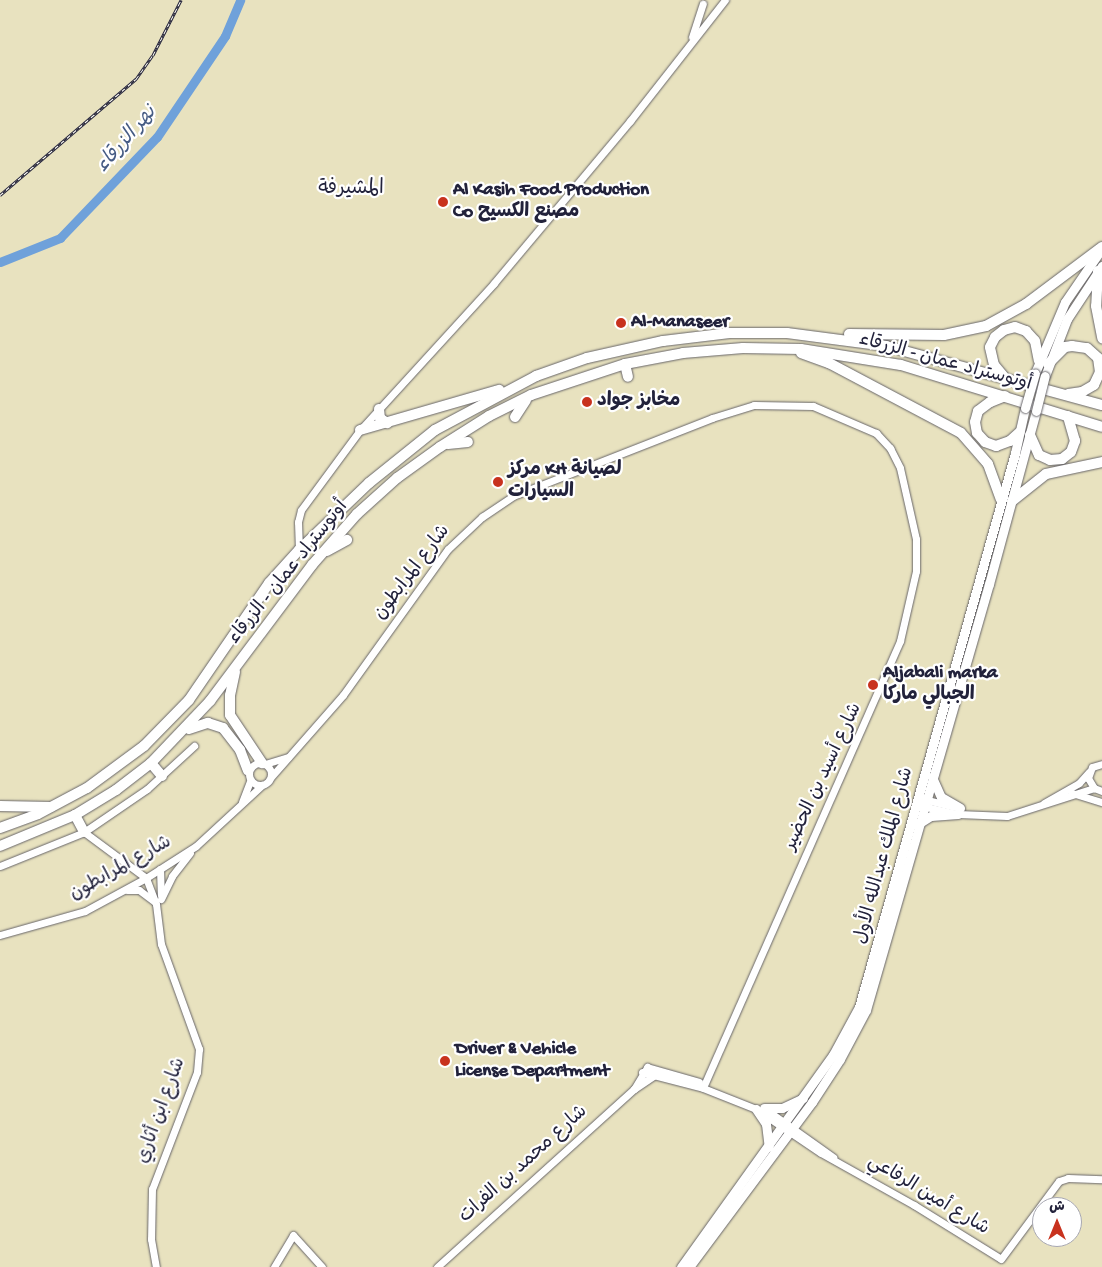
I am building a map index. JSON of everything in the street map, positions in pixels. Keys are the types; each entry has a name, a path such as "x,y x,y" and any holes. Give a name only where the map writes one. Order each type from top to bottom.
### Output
{"highway":[{"path":"823,336 944,335 986,326 1026,304 1102,248"},
{"path":"1100,268 1096,306 1102,338"},
{"path":"1006,379 991,356 992,342 1004,330 1015,327 1026,331 1035,341 1044,362 1065,347 1072,346 1087,348 1098,358 1100,372 1094,385 1082,392 1063,395"},
{"name":"أوتوستراد عمان - الزرقاء","path":"0,828 52,807 124,762 177,714 203,682 252,605 299,550 419,441 507,390 578,361 663,340 749,332 823,336 886,346 1102,405"},
{"path":"783,348 830,363 955,429 984,457 1007,500 1046,474 1102,462"},
{"name":"أوتوستراد عمان - الزرقاء","path":"0,846 75,815 116,790 151,762 184,732 322,554 377,496 440,447 489,416 531,395 625,364 710,350 783,348 872,358 1102,426"},
{"path":"625,364 628,377"},
{"path":"360,430 477,394 507,390"},
{"path":"515,417 518,406 531,395"},
{"path":"1005,396 990,402 978,411 975,422 977,433 985,442 996,446 1025,433 1039,454 1050,460 1062,459 1071,452 1075,441 1068,416"},
{"path":"379,409 380,418 387,423"},
{"path":"440,447 468,442"},
{"path":"322,554 347,540"},
{"path":"238,664 230,696 230,715 264,763"},
{"path":"184,732 203,723 223,728 240,750 249,776"},
{"path":"151,762 162,776"},
{"path":"0,806 52,807"},
{"path":"75,815 84,832"}],"main road":[{"path":"1044,362 1065,302 1102,248"},
{"path":"1044,362 1076,304 1100,268"},
{"name":"شارع الملك عبدالله الأول","path":"1025,433 1025,408 1035,373 1044,362"},
{"name":"شارع الملك عبدالله الأول","path":"689,1267 788,1127 850,1044 874,974 918,824 920,802 932,777 990,584 1007,500 1025,433 1036,411 1045,376 1044,362"},
{"name":"شارع الملك عبدالله الأول","path":"681,1267 768,1147 788,1127 805,1096 852,1024 874,974 979,581 1007,500"},
{"path":"979,581 990,584"},
{"path":"932,777 941,797 962,812"},
{"path":"918,824 931,816 962,812"},
{"path":"768,1147 766,1124 760,1108 782,1108 805,1096"}],"street":[{"path":"299,550 301,510 360,430 494,283 630,121 690,42 725,0"},
{"path":"702,2 707,9 717,10"},
{"path":"690,42 702,2"},
{"name":"شارع المرابطون","path":"0,935 85,911 146,878 196,846 271,777 343,694 448,548 500,504 532,487 746,407 796,404 833,412"},
{"name":"شارع أسيد بن الحضير","path":"704,1086 898,648 916,571 916,539 896,458 876,433 833,412"},
{"path":"299,533 315,535"},
{"path":"0,866 84,832 162,776 194,746"},
{"path":"262,785 249,776 252,765 288,757"},
{"path":"264,763 271,777"},
{"path":"1044,802 1079,783 1089,772 1102,764"},
{"path":"1089,772 1089,782 1100,790"},
{"name":"شارع المرابطون","path":"242,802 249,776"},
{"path":"920,802 962,812 1007,816 1072,793 1100,790"},
{"path":"1072,793 1102,802"},
{"path":"84,832 146,878"},
{"path":"124,890 146,893 159,902 176,870 196,846"},
{"name":"شارع ابن أثاري","path":"156,1267 151,1239 152,1189 197,1072 199,1056 196,1038 161,944 158,912 160,869"},
{"name":"شارع ابن أثاري","path":"146,878 159,902"},
{"path":"645,1070 704,1086"},
{"path":"645,1070 655,1075 704,1086"},
{"name":"شارع محمد بن الفرات","path":"634,1089 645,1070"},
{"name":"شارع محمد بن الفرات","path":"437,1267 634,1089 655,1075"},
{"name":"شارع أمين الرفاعي","path":"704,1086 760,1108 839,1162 1001,1259 1060,1180 1068,1178 1102,1179"},
{"path":"274,1267 293,1235 322,1267"}],"waterway":[{"name":"نهر الزرقاء","path":"0,262 60,238 157,137 225,36 240,0"}],"railway":[{"path":"0,195 136,79 153,55 181,0"}],"place":[{"name":"Al Kasih Food Production Co مصنع الكسيح","path":"443,202"},
{"name":"Al-Manaseer","path":"621,323"},
{"name":"مخابز جواد","path":"587,402"},
{"name":"مركز KH لصيانة السيارات","path":"498,482"},
{"name":"Aljabali marka الجبالي ماركا","path":"873,685"},
{"name":"Driver & Vehicle License Department","path":"445,1061"}],"district":[{"name":"المشيرفة","path":"351,189"}]}
